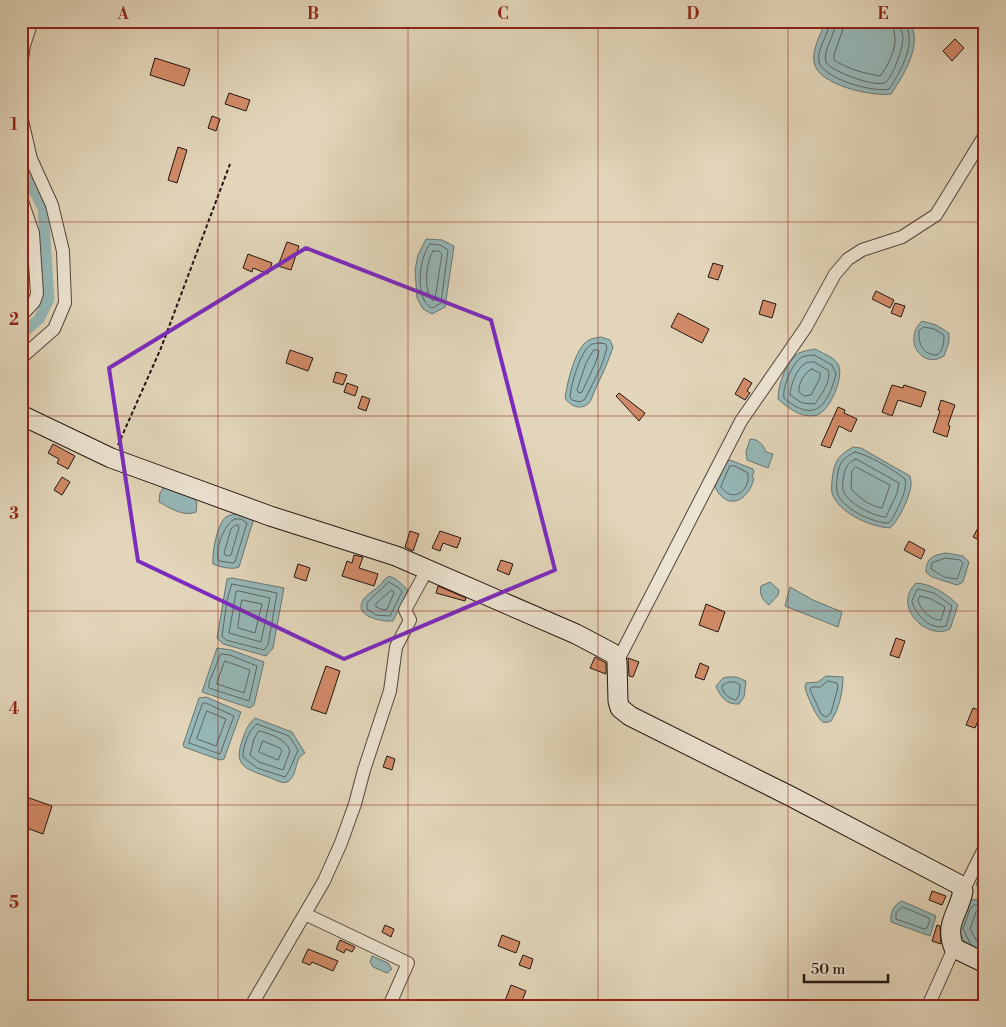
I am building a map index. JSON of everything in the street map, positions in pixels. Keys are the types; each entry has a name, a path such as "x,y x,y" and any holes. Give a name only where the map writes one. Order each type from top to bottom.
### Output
{"main road":[{"path":"21,415 111,458 270,516 363,544 428,568 612,652 617,662 618,702 620,708 630,716 958,884 963,891 950,926 954,948 985,963"}],"street":[{"path":"21,66 24,45 32,21"},
{"path":"21,116 31,159 52,205 61,242 65,304 54,329 21,358"},
{"path":"617,662 741,421 806,327 835,274 848,258 862,250 902,237 936,215 985,135"},
{"path":"21,198 33,233 37,294 34,302 21,316"},
{"path":"251,1006 324,881 338,851 355,804 390,691 396,647 410,620 405,610 428,568"},
{"path":"963,891 985,847"},
{"path":"305,914 408,963 389,1006"},
{"path":"928,1006 954,948"}],"path":[{"path":"111,458 161,348 230,164"}],"highlighted area":[{"path":"306,248 491,320 555,570 344,659 138,561 109,368"}],"water":[{"path":"826,21 909,21 914,39 911,59 891,94 872,94 847,88 825,77 817,70 814,62 814,52"},
{"path":"426,239 442,240 454,246 445,307 432,314 423,309 417,298 415,270 418,255"},
{"path":"922,321 936,325 949,333 949,342 944,356 928,359 917,351 914,344 914,336 916,329"},
{"path":"601,337 610,340 613,347 611,353 590,402 583,407 576,407 565,398 572,366 584,344 590,339"},
{"path":"815,349 831,357 838,364 840,376 835,392 827,407 817,415 811,416 796,412 786,406 778,399 778,393 781,380 794,357 799,353"},
{"path":"750,439 758,441 766,452 773,454 768,468 747,460 746,452"},
{"path":"853,447 861,448 910,476 911,483 906,501 897,520 890,528 874,525 856,518 835,500 832,493 832,478 837,460"},
{"path":"730,460 753,469 754,472 752,476 754,478 747,493 737,501 725,499 715,487 726,462"},
{"path":"165,485 193,494 197,503 196,512 181,513 159,502 160,493"},
{"path":"234,514 254,518 239,567 222,567 213,564 216,539 223,521 226,517"},
{"path":"946,553 963,556 969,562 963,582 957,585 932,577 926,572 927,563 931,558"},
{"path":"389,576 396,579 408,590 393,621 383,621 365,614 361,606 366,596"},
{"path":"232,578 284,588 273,648 266,656 223,644 217,638 227,579"},
{"path":"770,582 779,590 778,595 769,605 762,597 761,586"},
{"path":"916,583 928,585 939,590 958,605 950,629 932,630 915,620 908,602 909,592"},
{"path":"790,587 813,600 842,612 838,627 785,606"},
{"path":"217,648 231,650 264,662 254,705 250,708 202,692"},
{"path":"826,676 843,677 836,711 831,721 823,722 815,711 805,687 806,683 818,682"},
{"path":"736,677 746,681 744,697 739,704 724,700 716,686 723,678"},
{"path":"206,697 241,712 224,759 220,760 183,745 199,698"},
{"path":"255,718 292,732 305,753 299,758 292,778 287,782 280,782 254,772 241,762 239,756 242,741"},
{"path":"985,865 985,894 981,892 976,884"},
{"path":"980,899 985,901 985,957 968,949 958,929 966,906 971,900"},
{"path":"902,901 936,916 930,936 891,922 893,910"},
{"path":"372,956 388,963 392,969 387,973 373,967 370,962"}],"building":[{"path":"955,39 964,48 952,61 943,51"},
{"path":"155,58 190,69 184,86 150,75"},
{"path":"229,93 250,100 246,111 225,104"},
{"path":"212,116 220,119 216,131 208,128"},
{"path":"178,147 187,150 177,183 168,180"},
{"path":"21,241 26,243 27,262 23,273 21,273"},
{"path":"287,242 299,246 291,270 278,266"},
{"path":"248,254 272,263 268,274 253,268 252,272 243,268"},
{"path":"713,263 723,266 718,280 708,277"},
{"path":"876,291 894,300 890,308 872,299"},
{"path":"763,300 776,304 772,318 759,314"},
{"path":"895,303 905,306 901,317 891,313"},
{"path":"678,313 709,329 702,343 671,327"},
{"path":"290,350 313,358 308,371 286,363"},
{"path":"336,372 347,375 343,385 333,382"},
{"path":"744,378 752,383 747,391 750,393 745,400 735,394"},
{"path":"347,383 358,387 355,396 344,392"},
{"path":"892,385 903,388 904,385 926,392 921,407 898,400 892,416 882,412"},
{"path":"619,393 645,413 639,421 616,396"},
{"path":"362,396 370,399 366,411 358,408"},
{"path":"941,400 955,405 948,425 950,426 947,437 933,432 940,411 938,410"},
{"path":"838,407 845,410 844,413 857,419 851,432 839,426 830,448 821,445"},
{"path":"53,444 75,456 68,469 57,463 59,459 48,453"},
{"path":"62,477 70,482 62,495 54,490"},
{"path":"978,528 985,531 985,543 973,537"},
{"path":"410,531 419,534 413,551 405,547"},
{"path":"440,531 461,538 457,548 443,543 440,551 432,548"},
{"path":"909,541 925,550 921,559 904,550"},
{"path":"354,555 363,557 359,568 378,574 374,586 342,576 347,561 352,563"},
{"path":"501,560 513,564 509,575 497,570"},
{"path":"298,564 310,568 306,581 294,577"},
{"path":"438,586 466,598 465,601 436,593"},
{"path":"706,604 725,612 718,632 699,625"},
{"path":"896,638 905,641 899,658 890,655"},
{"path":"595,657 606,663 606,674 590,668"},
{"path":"628,658 639,662 633,677 629,676"},
{"path":"700,663 709,667 704,680 695,677"},
{"path":"326,666 340,671 326,714 311,709"},
{"path":"973,708 982,711 975,728 966,725"},
{"path":"387,756 395,759 392,770 383,767"},
{"path":"21,795 52,806 43,834 21,826"},
{"path":"932,891 946,896 942,905 929,900"},
{"path":"385,925 394,929 391,937 382,932"},
{"path":"937,925 940,926 941,944 932,941"},
{"path":"502,935 520,942 516,953 498,946"},
{"path":"340,940 355,947 352,952 346,949 344,953 336,949"},
{"path":"308,949 338,961 333,971 312,962 310,965 302,962"},
{"path":"523,955 533,959 530,969 519,965"},
{"path":"511,985 526,991 522,1001 519,1000 517,1006 503,1006"}],"waterway":[{"path":"21,166 43,208 49,299 39,319 21,335"}]}
